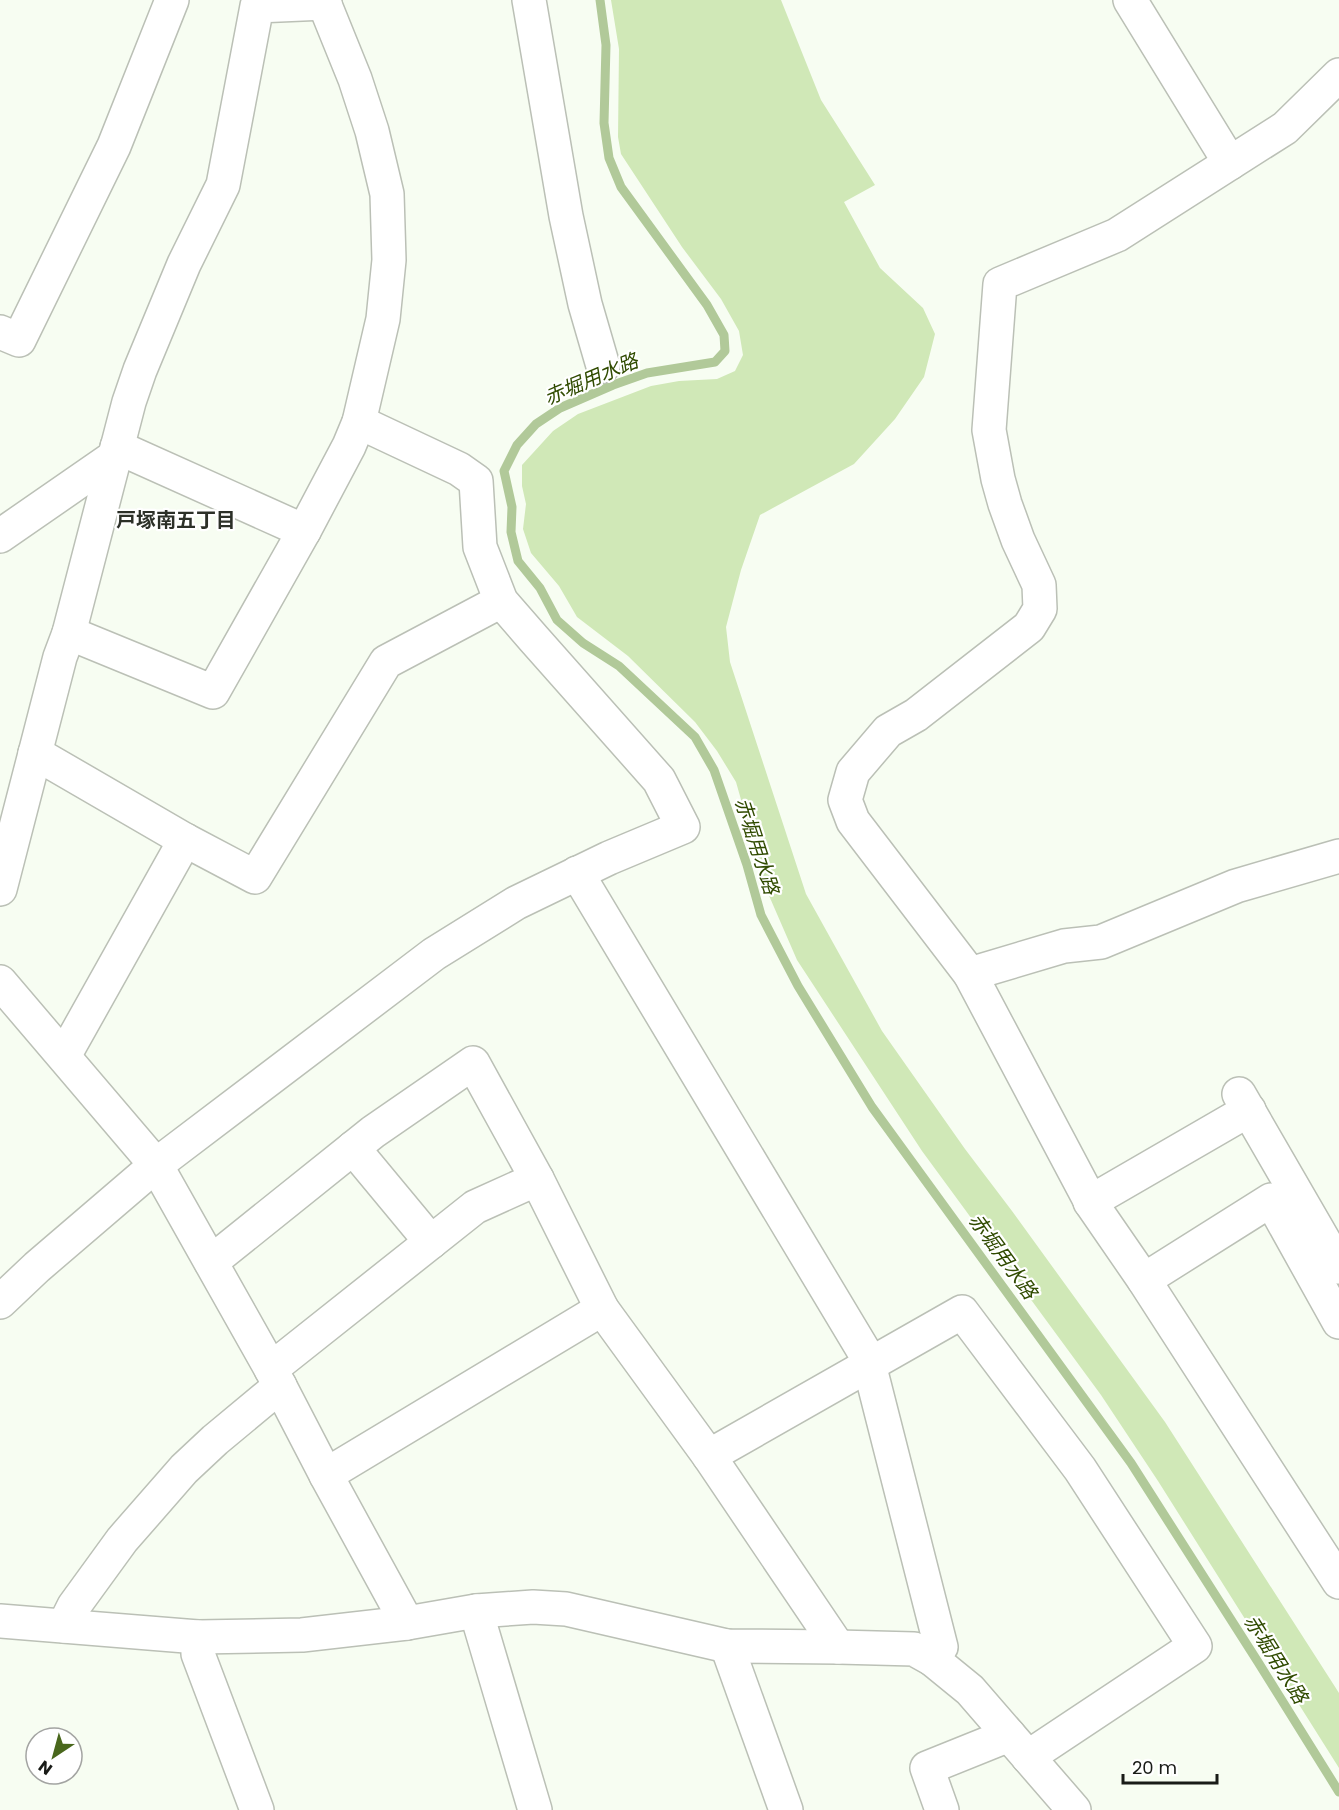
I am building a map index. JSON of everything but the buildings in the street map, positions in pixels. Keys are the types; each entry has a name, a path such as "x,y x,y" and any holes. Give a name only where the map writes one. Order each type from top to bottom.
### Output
{"street":[{"path":"0,332 19,340 114,146 172,0"},
{"path":"529,0 566,216 585,304 603,366"},
{"path":"1130,0 1230,163"},
{"path":"0,889 129,402 184,264 223,185 257,6 324,2 355,79 372,131 387,194 389,260 383,319 359,422 349,446 304,531 213,692 69,633"},
{"path":"1335,90 1285,128 1117,235 1000,284 989,430 1005,504 1018,540 1039,585 1040,609 1029,627 1013,640 916,715 888,731 853,772 845,800 853,821 970,974 1090,1202 1144,1280 1339,1582"},
{"path":"0,1302 37,1267 156,1165 434,954 516,903 609,858 683,827 659,780 501,601 480,547 476,481 459,469 359,422"},
{"path":"116,452 304,531"},
{"path":"0,536 116,452"},
{"path":"35,753 185,840 255,877 386,662 501,601"},
{"path":"64,1056 185,840"},
{"path":"970,974 1064,946 1101,942 1236,886 1339,856"},
{"path":"578,873 870,1363 941,1647 933,1659"},
{"path":"1,987 64,1056 156,1165 275,1378 407,1623"},
{"path":"211,1262 373,1132 473,1063 537,1179 602,1309 709,1456 838,1647"},
{"path":"1090,1202 1244,1102 1339,1267"},
{"path":"353,1148 431,1242"},
{"path":"64,1626 74,1606 122,1540 184,1469 275,1378 431,1242 475,1207 537,1179"},
{"path":"1144,1280 1271,1200 1339,1322"},
{"path":"326,1475 602,1309"},
{"path":"709,1456 962,1312 1080,1469 1195,1646 1019,1746 927,1768 942,1810"},
{"path":"0,1621 198,1637 302,1635 407,1623 476,1611 533,1607 566,1609 727,1646 914,1649 933,1659 970,1690 1074,1810"},
{"path":"476,1611 535,1810"},
{"path":"198,1637 198,1654 257,1810"},
{"path":"727,1646 786,1810"}],"green space":[{"path":"611,0 781,0 821,100 875,185 844,202 880,268 923,308 935,334 924,377 895,419 854,464 760,515 741,570 726,627 730,662 806,894 882,1031 965,1149 1165,1422 1339,1693 1339,1768 1101,1395 922,1151 797,960 767,891 736,782 717,751 695,722 628,656 577,617 559,586 531,553 523,529 526,504 522,486 522,465 553,431 578,414 651,386 679,381 717,379 735,371 743,355 739,331 721,299 682,247 621,154 618,137 619,49"}],"waterway":[{"name":"赤堀用水路","path":"600,0 606,45 604,123 609,158 621,187 707,305 724,335 725,351 715,362 647,373 613,385 560,408 536,424 517,445 504,471 512,507 511,532 518,561 540,588 557,620 583,643 619,666 695,737 714,770 747,865 761,915 798,986 872,1107 1131,1463 1339,1792"}],"district":[{"name":"戸塚南五丁目","path":"176,520"}]}
